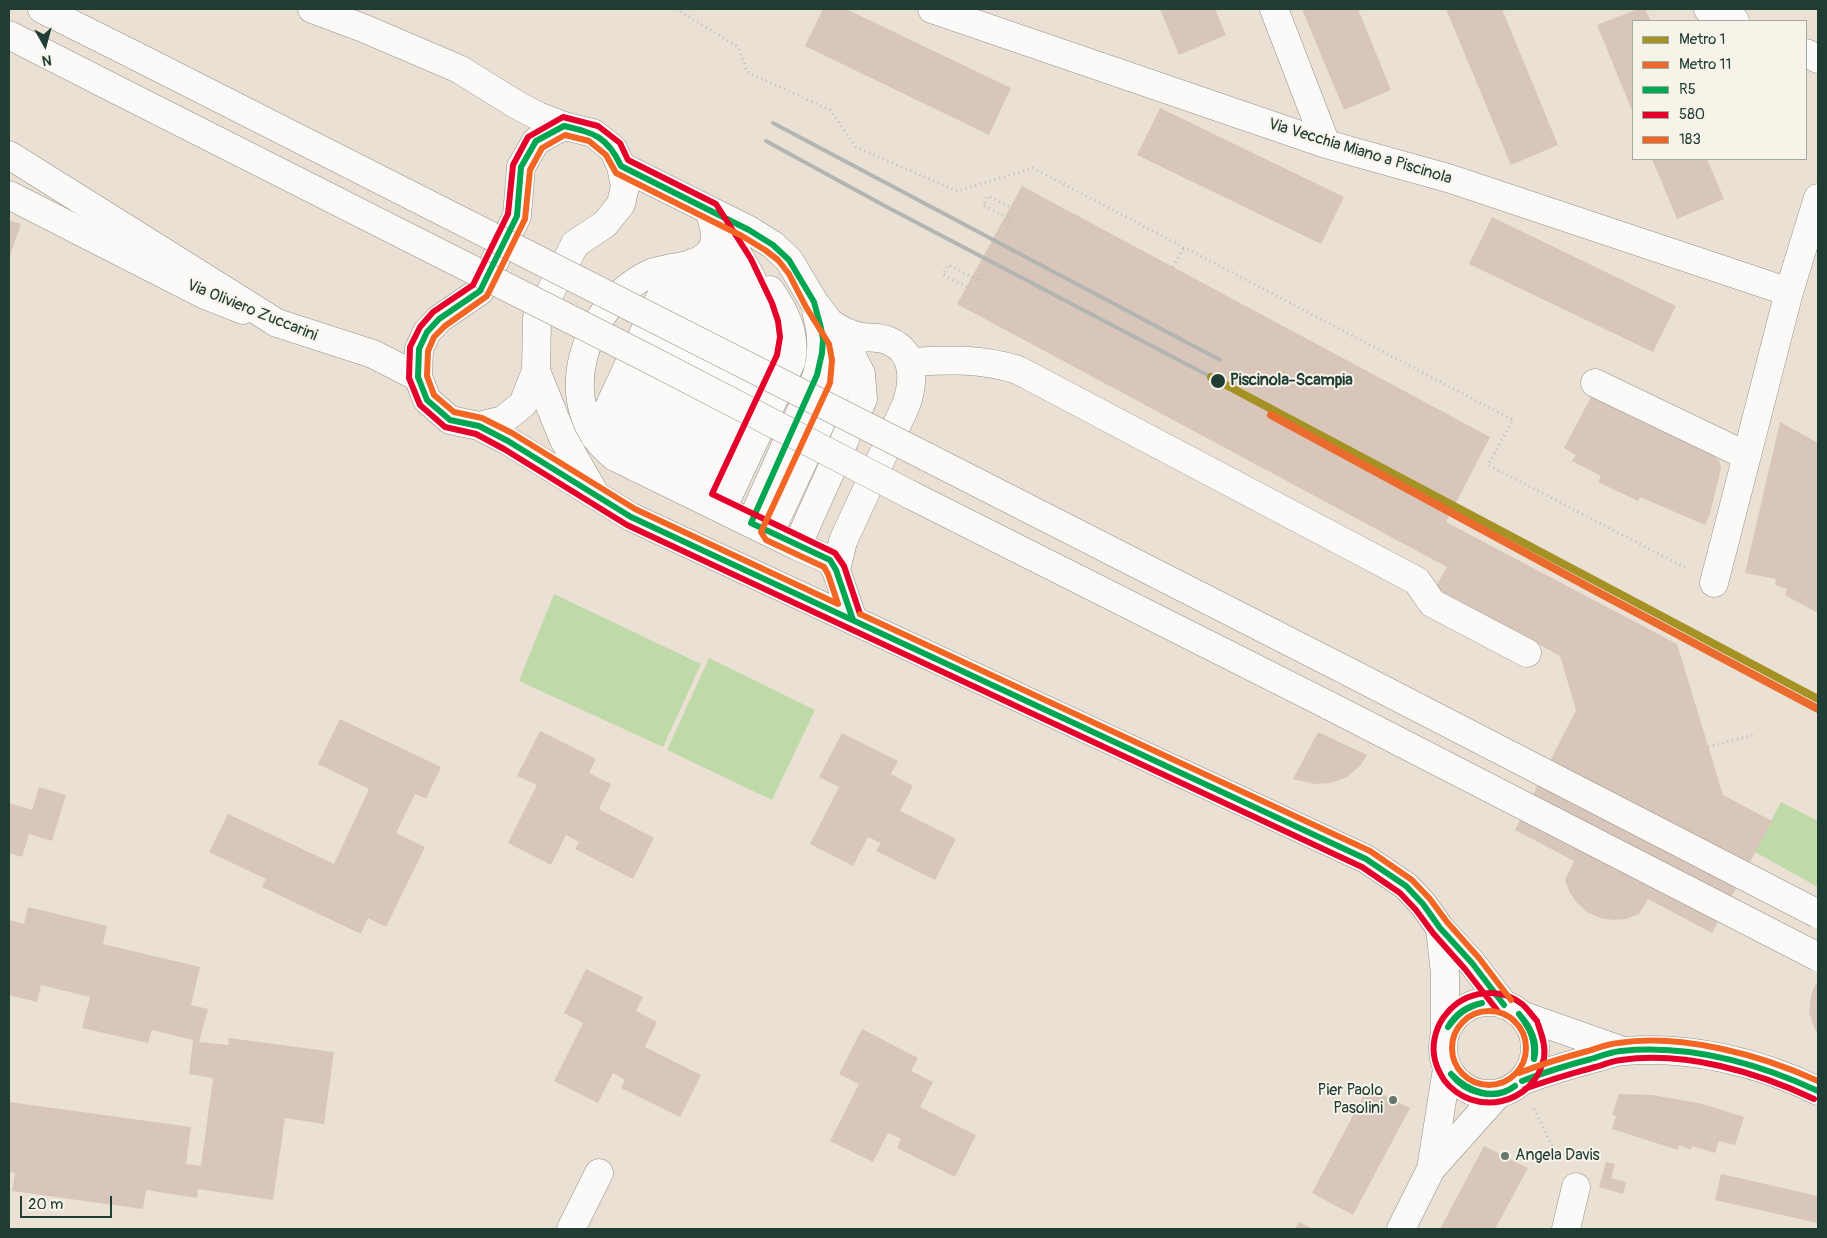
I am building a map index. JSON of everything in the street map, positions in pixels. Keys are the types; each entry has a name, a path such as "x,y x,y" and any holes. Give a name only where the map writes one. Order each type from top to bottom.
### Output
{"main road":[{"path":"42,9 1349,672 1818,914"},
{"path":"312,9 364,28 459,69 538,116 564,126 593,133 613,149 621,166 625,186 621,204 605,224 575,244 537,318 536,371 522,404 503,420 479,426"},
{"name":"Via Vecchia Miano a Piscinola","path":"932,9 1326,144 1451,179 1788,292"},
{"path":"1274,9 1326,144"},
{"path":"1708,9 1733,20"},
{"path":"9,35 647,358 909,494 1330,706 1818,957"},
{"path":"564,126 536,141 521,167 517,216 480,291 439,319 427,332 419,349 418,377 427,400 450,420 479,426 508,441 631,517 1366,859 1406,886 1423,904 1440,928 1530,1027 1534,1041 1535,1056 1530,1069 1522,1081"},
{"path":"9,155 277,323"},
{"path":"621,166 744,264 764,307 769,323 770,338 768,351 668,483"},
{"name":"Via Oliviero Zuccarini","path":"9,195 205,295 277,323 373,354 418,377"},
{"path":"1714,583 1788,292 1817,206"},
{"path":"595,437 661,296 669,284 711,239"},
{"path":"668,483 728,329 731,315 732,282 711,239"},
{"path":"668,483 692,295 711,239"},
{"path":"797,546 863,399 861,374 854,360 841,348 789,260 773,245 711,239 636,282 617,297 602,314 590,335 583,356 580,379 582,414 603,448 668,483 797,546 830,560 836,570 853,620"},
{"path":"822,313 842,331 888,341 901,348 909,362 913,376 906,405 843,541 836,570"},
{"path":"761,528 817,375 823,339 822,313"},
{"path":"761,528 838,386 841,348"},
{"path":"909,362 971,360 995,363 1018,370 1417,581 1432,604 1527,653"},
{"path":"536,371 563,438 596,496"},
{"path":"1595,383 1747,456"},
{"path":"1440,928 1445,974 1443,1056 1447,1069 1456,1081 1468,1090 1482,1094 1498,1094 1511,1089 1522,1081 1556,1068 1623,1051 1685,1052 1716,1056 1782,1076 1818,1091"},
{"path":"1445,1031 1462,1010 1476,1004 1490,1002 1623,1051"},
{"path":"1431,1169 1447,1069"},
{"path":"1401,1229 1431,1169 1498,1094"},
{"path":"571,1229 600,1173"},
{"path":"1566,1229 1576,1187"}],"path":[{"path":"676,9 738,47 747,72 830,110 856,147 957,191 1033,168 1513,420 1488,465 1714,583"},
{"path":"1005,232 1012,220 983,205 988,196 1010,207"},
{"path":"1173,268 1184,247"},
{"path":"967,287 943,275 948,265 980,282 984,272"},
{"path":"1708,747 1753,735"},
{"path":"1534,1109 1552,1146"}],"green space":[{"path":"554,594 701,664 663,747 519,681"},
{"path":"709,658 815,710 772,800 667,750"},
{"path":"1781,802 1818,821 1818,887 1755,852"}],"building":[{"path":"823,9 846,9 1011,88 989,135 805,46"},
{"path":"1160,9 1215,9 1226,35 1179,55"},
{"path":"1302,9 1358,9 1391,90 1344,110"},
{"path":"1446,9 1502,9 1558,145 1511,165"},
{"path":"1638,9 1645,9 1650,20 1632,20 1632,111 1597,25"},
{"path":"1160,108 1344,197 1321,244 1137,155"},
{"path":"1652,160 1707,160 1724,199 1677,219"},
{"path":"1022,186 1490,437 1446,522 1677,644 1723,795 1772,821 1712,933 1648,899 1639,914 1626,919 1600,918 1587,912 1570,893 1565,880 1574,861 1515,830 1576,710 1560,656 1435,588 1447,567 957,304"},
{"path":"1492,217 1676,306 1653,352 1469,264"},
{"path":"9,220 21,224 9,259"},
{"path":"1591,397 1719,460 1721,468 1710,514 1705,525 1640,497 1638,501 1598,482 1601,476 1572,461 1576,455 1564,448"},
{"path":"1780,422 1818,443 1818,613 1785,595 1787,589 1775,585 1776,579 1745,573"},
{"path":"340,719 441,767 426,799 415,794 396,833 425,847 386,927 368,918 361,934 262,887 266,879 209,852 228,814 334,864 369,789 318,764"},
{"path":"540,731 596,759 589,773 611,784 599,809 654,838 633,879 575,849 579,842 566,835 551,865 508,843 537,785 517,776"},
{"path":"1318,732 1367,755 1360,766 1347,777 1331,783 1315,784 1293,779"},
{"path":"842,733 898,761 891,774 913,786 900,811 956,839 935,880 876,851 881,843 868,837 853,866 810,844 839,787 819,777"},
{"path":"39,787 66,795 52,841 29,834 22,857 9,853 9,803 32,810"},
{"path":"28,907 107,926 103,944 200,967 191,1005 208,1009 199,1042 228,1045 229,1038 334,1052 324,1124 285,1118 273,1200 198,1189 197,1198 146,1190 143,1209 12,1191 15,1173 9,1172 9,1102 191,1127 186,1164 201,1166 213,1078 189,1074 193,1040 152,1030 148,1043 82,1028 90,997 41,985 37,1002 9,995 9,920 24,924"},
{"path":"586,969 643,997 636,1011 657,1022 645,1047 701,1075 680,1117 621,1088 625,1080 613,1073 598,1103 554,1081 583,1023 564,1013"},
{"path":"1816,983 1818,984 1818,1035 1809,1012 1811,995"},
{"path":"862,1029 918,1058 911,1071 933,1082 920,1107 976,1135 955,1177 897,1148 901,1139 888,1133 873,1162 830,1141 859,1084 839,1074"},
{"path":"1368,1087 1410,1108 1353,1215 1312,1193"},
{"path":"1619,1094 1652,1095 1703,1104 1744,1117 1735,1145 1719,1141 1715,1153 1692,1146 1691,1150 1679,1145 1678,1150 1612,1129 1616,1116 1612,1115"},
{"path":"1484,1146 1528,1168 1495,1229 1440,1229"},
{"path":"1606,1162 1615,1164 1611,1178 1626,1182 1623,1194 1599,1187"},
{"path":"1721,1174 1818,1196 1818,1223 1715,1200"},
{"path":"1299,1222 1313,1229 1295,1229"}],"railway":[{"path":"773,123 1220,360"},
{"path":"766,141 885,206 1211,377"}],"metro line":[{"name":"1","path":"1211,377 1818,699"},
{"name":"11","path":"1271,415 1818,709"}],"transit line":[{"name":"580","path":"860,614 844,566 835,553 712,494 777,355 780,337 778,321 772,303 751,259 716,204 628,160 620,143 598,126 563,117 528,137 513,165 508,214 473,285 433,312 420,327 410,347 409,378 420,405 445,427 476,434 504,449 627,525 1362,867 1400,893 1465,969 1497,1010"},
{"name":"R5","path":"853,620 836,570 830,560 751,523 817,375 822,353 823,339 814,302 789,260 773,245 749,230 621,166 605,142 592,134 564,126 536,141 521,167 517,216 480,291 439,319 427,332 419,349 418,377 427,400 450,420 479,426 508,441 631,517 1366,859 1406,886 1423,904 1440,928 1472,963 1504,1005"},
{"name":"183","path":"565,135 589,141 606,155 616,173 742,236 765,250 778,260 789,274 806,307 829,344 832,360 830,383 761,532 766,540 824,567 838,604 635,509 512,433 482,418 454,412 434,395 427,376 428,351 434,337 445,326 487,296 525,219 530,170 542,148 565,135"},
{"name":"183","path":"860,614 1370,851 1412,880 1430,899 1511,1000"},
{"name":"580","path":"1537,1021 1522,1004 1513,998 1503,995 1483,993 1463,1000 1443,1017 1435,1038 1435,1058 1444,1080 1456,1092 1470,1099 1486,1102 1501,1101 1516,1096 1528,1087 1538,1074 1544,1058 1544,1045 1538,1024"},
{"name":"R5","path":"1448,1027 1462,1011 1482,1003"},
{"name":"R5","path":"1448,1027 1463,1012 1482,1003"},
{"name":"183","path":"1489,1011 1503,1014 1515,1022 1523,1034 1526,1048 1523,1062 1515,1074 1503,1082 1489,1085 1475,1082 1463,1074 1455,1062 1452,1048 1455,1034 1463,1022 1475,1014 1489,1011"},
{"name":"R5","path":"1519,1014 1527,1024 1532,1035 1535,1047 1534,1059"},
{"name":"R5","path":"1519,1014 1531,1035 1534,1046 1534,1059"},
{"name":"183","path":"1519,1073 1610,1044 1668,1041 1720,1048 1796,1071 1818,1081"},
{"name":"R5","path":"1522,1081 1614,1052 1672,1050 1697,1053 1747,1064 1818,1091"},
{"name":"580","path":"1525,1089 1618,1061 1670,1058 1695,1061 1745,1072 1814,1099"},
{"name":"R5","path":"1451,1074 1465,1085 1490,1094 1507,1091 1515,1086"},
{"name":"R5","path":"1451,1074 1464,1086 1481,1093 1499,1094 1515,1086"}],"place":[{"name":"Piscinola-Scampia","path":"1218,381"},
{"name":"Pier Paolo Pasolini","path":"1393,1100"},
{"name":"Angela Davis","path":"1505,1156"}]}
